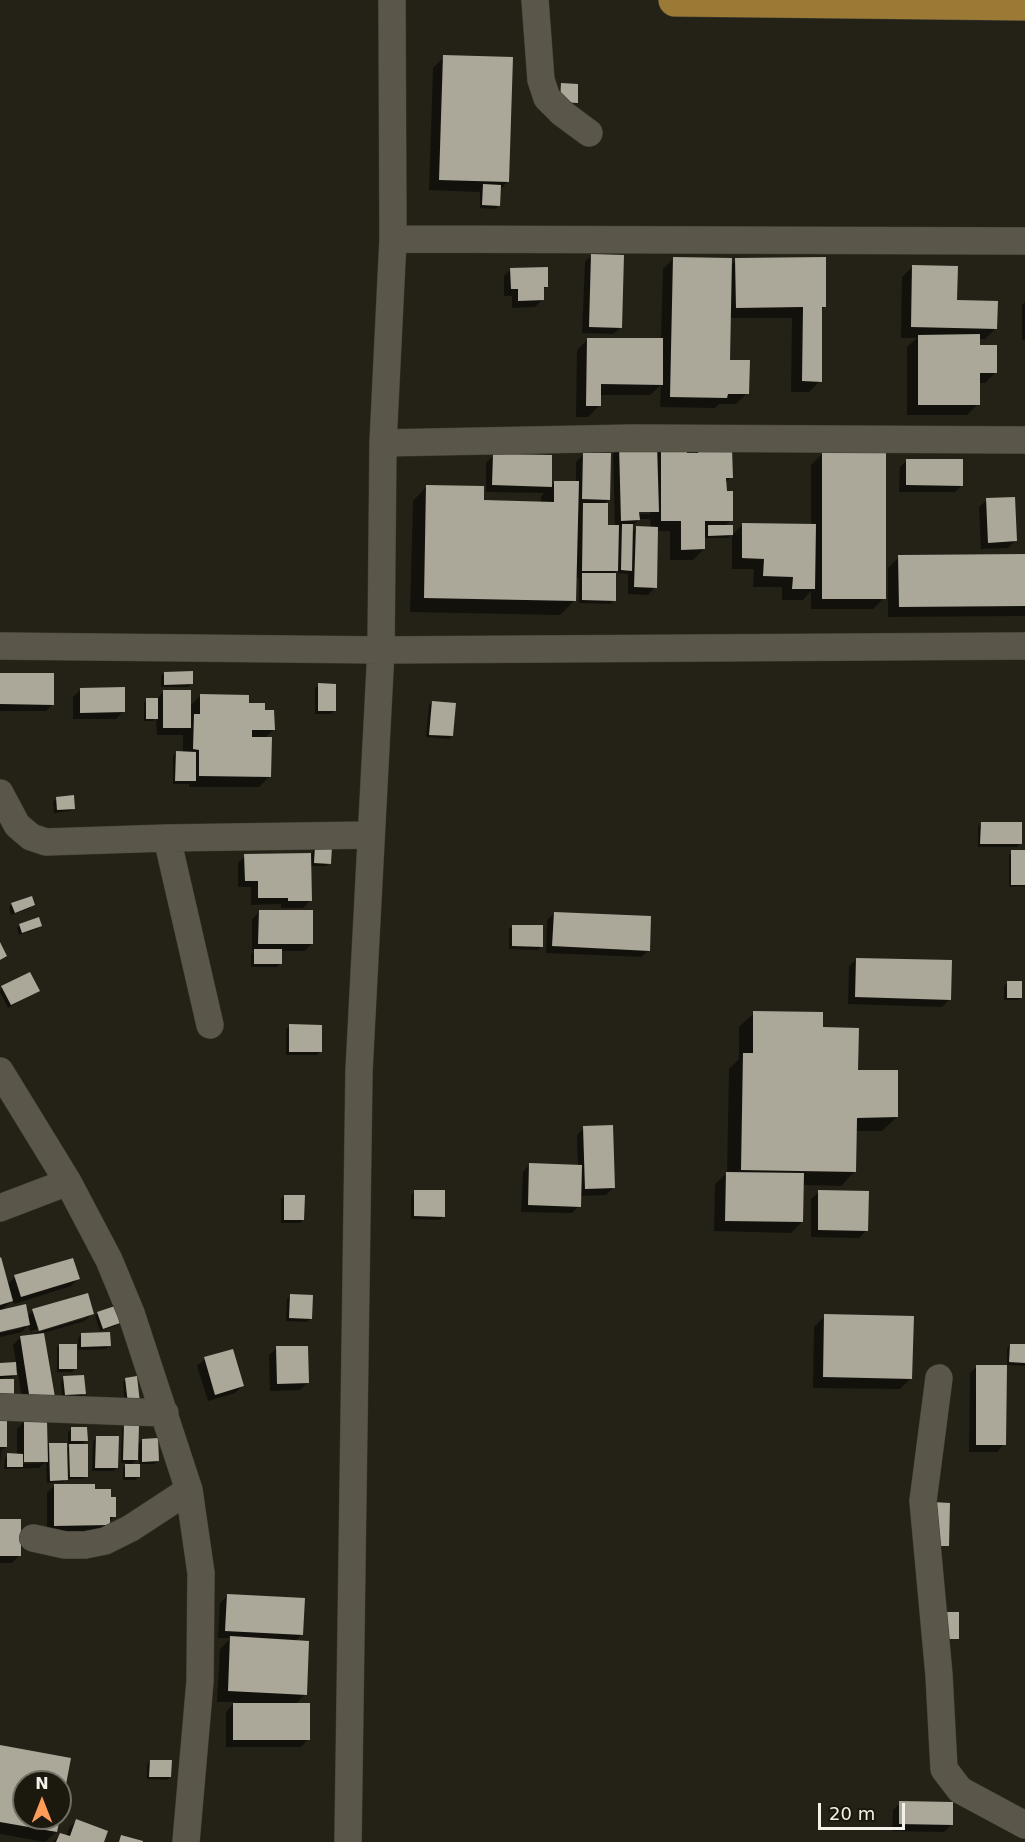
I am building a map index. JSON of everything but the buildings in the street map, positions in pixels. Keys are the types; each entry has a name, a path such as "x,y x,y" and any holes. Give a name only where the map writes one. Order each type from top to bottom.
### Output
{"main road":[{"path":"675,0 1025,3"}],"street":[{"path":"348,1842 359,1071 381,650 383,443 393,239 392,0"},
{"path":"535,0 541,80 547,98 562,113 589,133"},
{"path":"393,239 1025,241"},
{"path":"383,443 633,438 1025,440"},
{"path":"0,646 381,650 1025,646"},
{"path":"0,793 17,825 31,837 46,842 370,835"},
{"path":"167,838 210,1025"},
{"path":"1,1076 68,1182 109,1260 131,1313 189,1490 201,1573 200,1681 186,1842"},
{"path":"0,1208 68,1182"},
{"path":"939,1378 923,1502 939,1675 944,1768 960,1790 1025,1825"},
{"path":"0,1407 165,1413"},
{"path":"33,1538 65,1545 85,1545 105,1541 131,1528 189,1490"}]}
